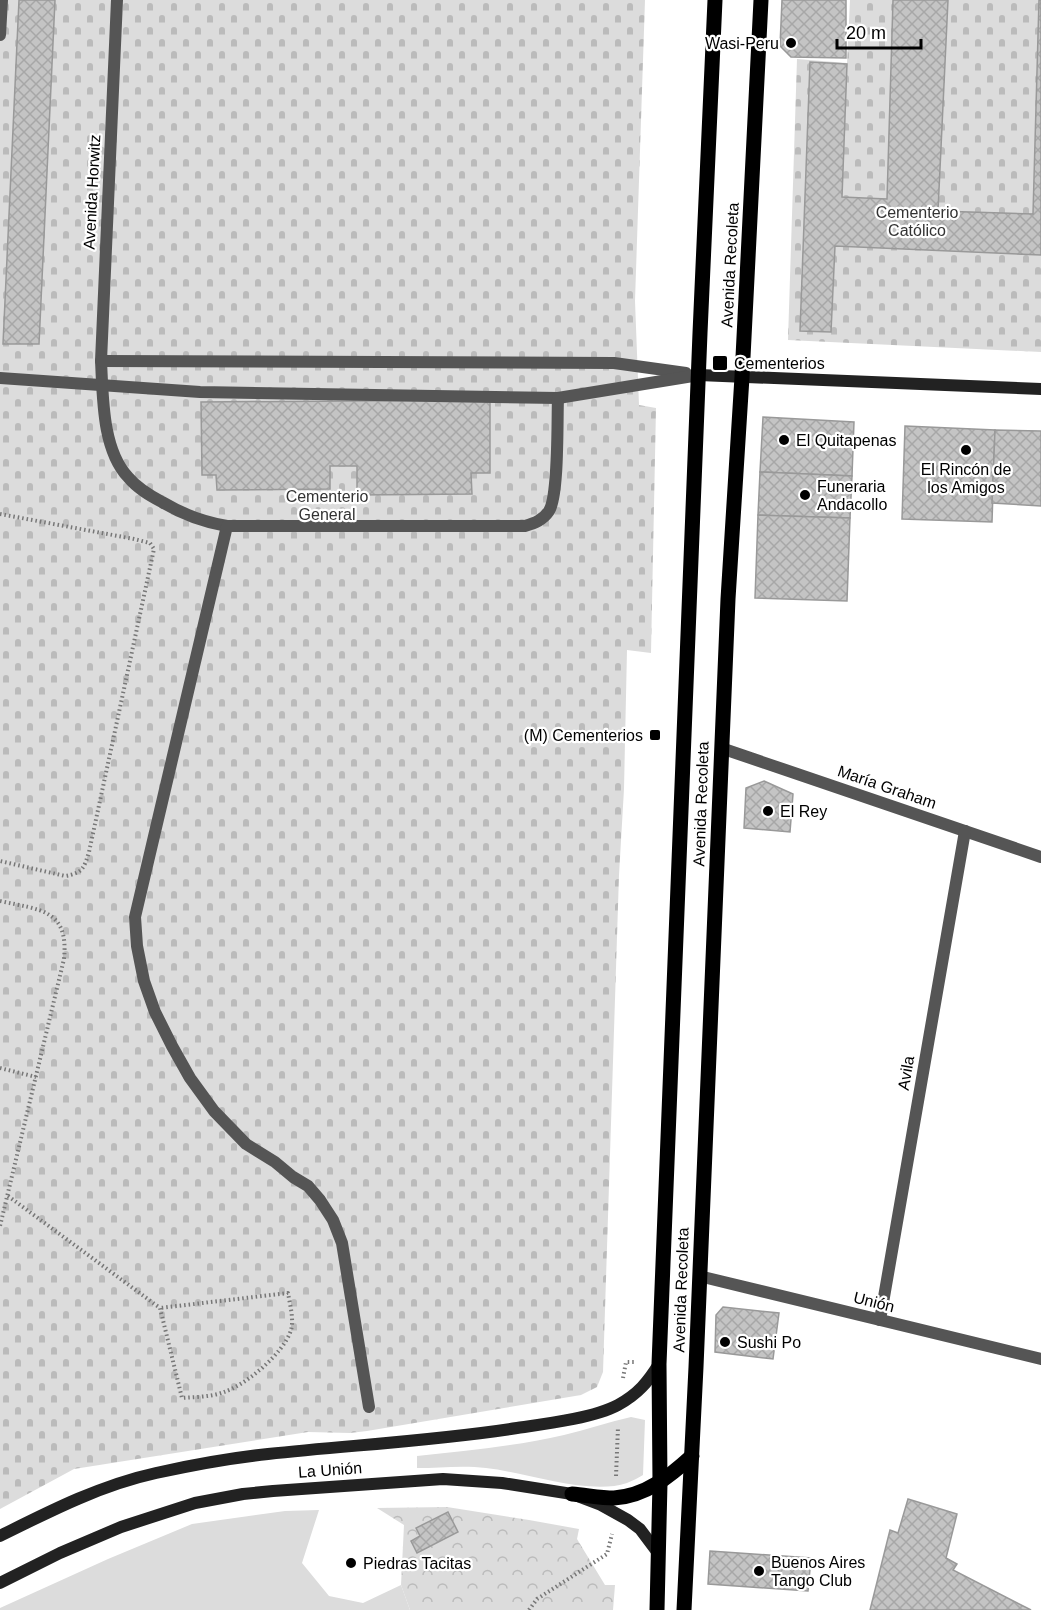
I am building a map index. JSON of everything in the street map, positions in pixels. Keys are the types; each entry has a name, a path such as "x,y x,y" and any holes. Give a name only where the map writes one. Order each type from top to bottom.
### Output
{"main road":[{"name":"Avenida Recoleta","path":"657,1610 660,1483 659,1364 715,0"},
{"name":"Avenida Recoleta","path":"684,1610 721,748 761,0"},
{"path":"699,375 1041,389"},
{"name":"La Unión","path":"0,1536 83,1496 153,1474 265,1454 496,1431 604,1411 618,1405 646,1384 659,1364"},
{"path":"616,1505 631,1495 660,1483 692,1456"},
{"name":"La Unión","path":"0,1583 60,1553 121,1527 195,1503 243,1494 443,1479 502,1483 572,1494"},
{"path":"572,1494 616,1505 640,1529 658,1553"}],"street":[{"path":"0,34 2,0"},
{"name":"Avenida Horwitz","path":"117,0 101,361 102,386 112,450 126,475 144,492 172,508 207,522 227,526 525,526 538,522 547,514 555,496 558,398"},
{"path":"101,361 614,363 699,375"},
{"path":"0,378 200,392 558,398 699,375"},
{"path":"227,526 135,917 137,946 144,981 155,1012 186,1070 214,1111 246,1144 308,1186 333,1220 342,1243 369,1407"},
{"name":"María Graham","path":"721,748 1041,857"},
{"name":"Avila","path":"880,1320 964,831"},
{"name":"Unión","path":"699,1276 1041,1359"}],"path":[{"path":"0,513 134,539 150,543 154,549 86,862 81,870 65,876 0,861"},
{"path":"0,901 50,915 62,927 65,937 64,959 0,1226"},
{"path":"0,1068 36,1077"},
{"path":"8,1196 160,1308 182,1398 222,1393 235,1388 264,1367 291,1332 292,1321 288,1293 160,1308"},
{"path":"529,1610 537,1599 607,1554 616,1505 618,1405 626,1362 659,1364"}],"green space":[{"name":"Cementerio General","path":"0,0 645,0 635,301 639,405 656,408 651,653 627,650 603,1372 597,1387 581,1395 367,1431 308,1432 74,1469 0,1509"},
{"name":"Cementerio Católico","path":"850,0 1041,0 1041,352 788,340 797,59 847,63"},
{"path":"631,1417 645,1420 643,1475 627,1483 594,1487 486,1468 417,1468 417,1456 528,1442"},
{"path":"447,1507 579,1529 577,1539 605,1585 615,1585 613,1610 410,1610 401,1585 404,1525 377,1508"},
{"path":"319,1510 302,1563 329,1596 363,1603 401,1585 410,1610 0,1610 0,1608 108,1559 192,1524 285,1511"}],"building":[{"path":"19,0 55,0 39,344 3,344"},
{"path":"782,0 846,0 846,58 791,57 780,46"},
{"path":"893,0 948,0 938,211 1033,214 1039,0 1041,0 1041,255 835,246 831,332 800,331 810,62 847,64 842,197 887,199"},
{"path":"490,400 490,473 471,473 472,494 357,495 357,466 330,466 330,489 217,490 216,475 202,475 201,402"},
{"path":"763,417 854,422 852,476 760,472"},
{"path":"905,426 995,430 992,522 902,519"},
{"path":"995,430 1041,431 1041,506 992,503"},
{"name":"Funeraria Andacollo","path":"760,472 852,476 850,518 758,515"},
{"path":"758,515 850,518 847,601 755,598"},
{"name":"El Rey","path":"764,781 793,794 790,832 744,828 746,788"},
{"path":"723,1307 779,1313 773,1359 715,1352 716,1315"},
{"path":"908,1499 957,1514 946,1558 957,1564 953,1570 1031,1610 870,1610 890,1530 898,1533"},
{"path":"448,1512 458,1532 417,1553 411,1541 420,1536 416,1528"},
{"name":"Buenos Aires Tango Club","path":"710,1551 811,1558 808,1591 708,1584"}],"place":[{"name":"Wasi-Peru","path":"791,43"},
{"name":"Cementerios","path":"720,363"},
{"name":"El Quitapenas","path":"784,440"},
{"name":"El Rincón de los Amigos","path":"966,450"},
{"name":"Funeraria Andacollo","path":"805,495"},
{"name":"(M) Cementerios","path":"655,735"},
{"name":"El Rey","path":"768,811"},
{"name":"Sushi Po","path":"725,1342"},
{"name":"Piedras Tacitas","path":"351,1563"},
{"name":"Buenos Aires Tango Club","path":"759,1571"}]}
